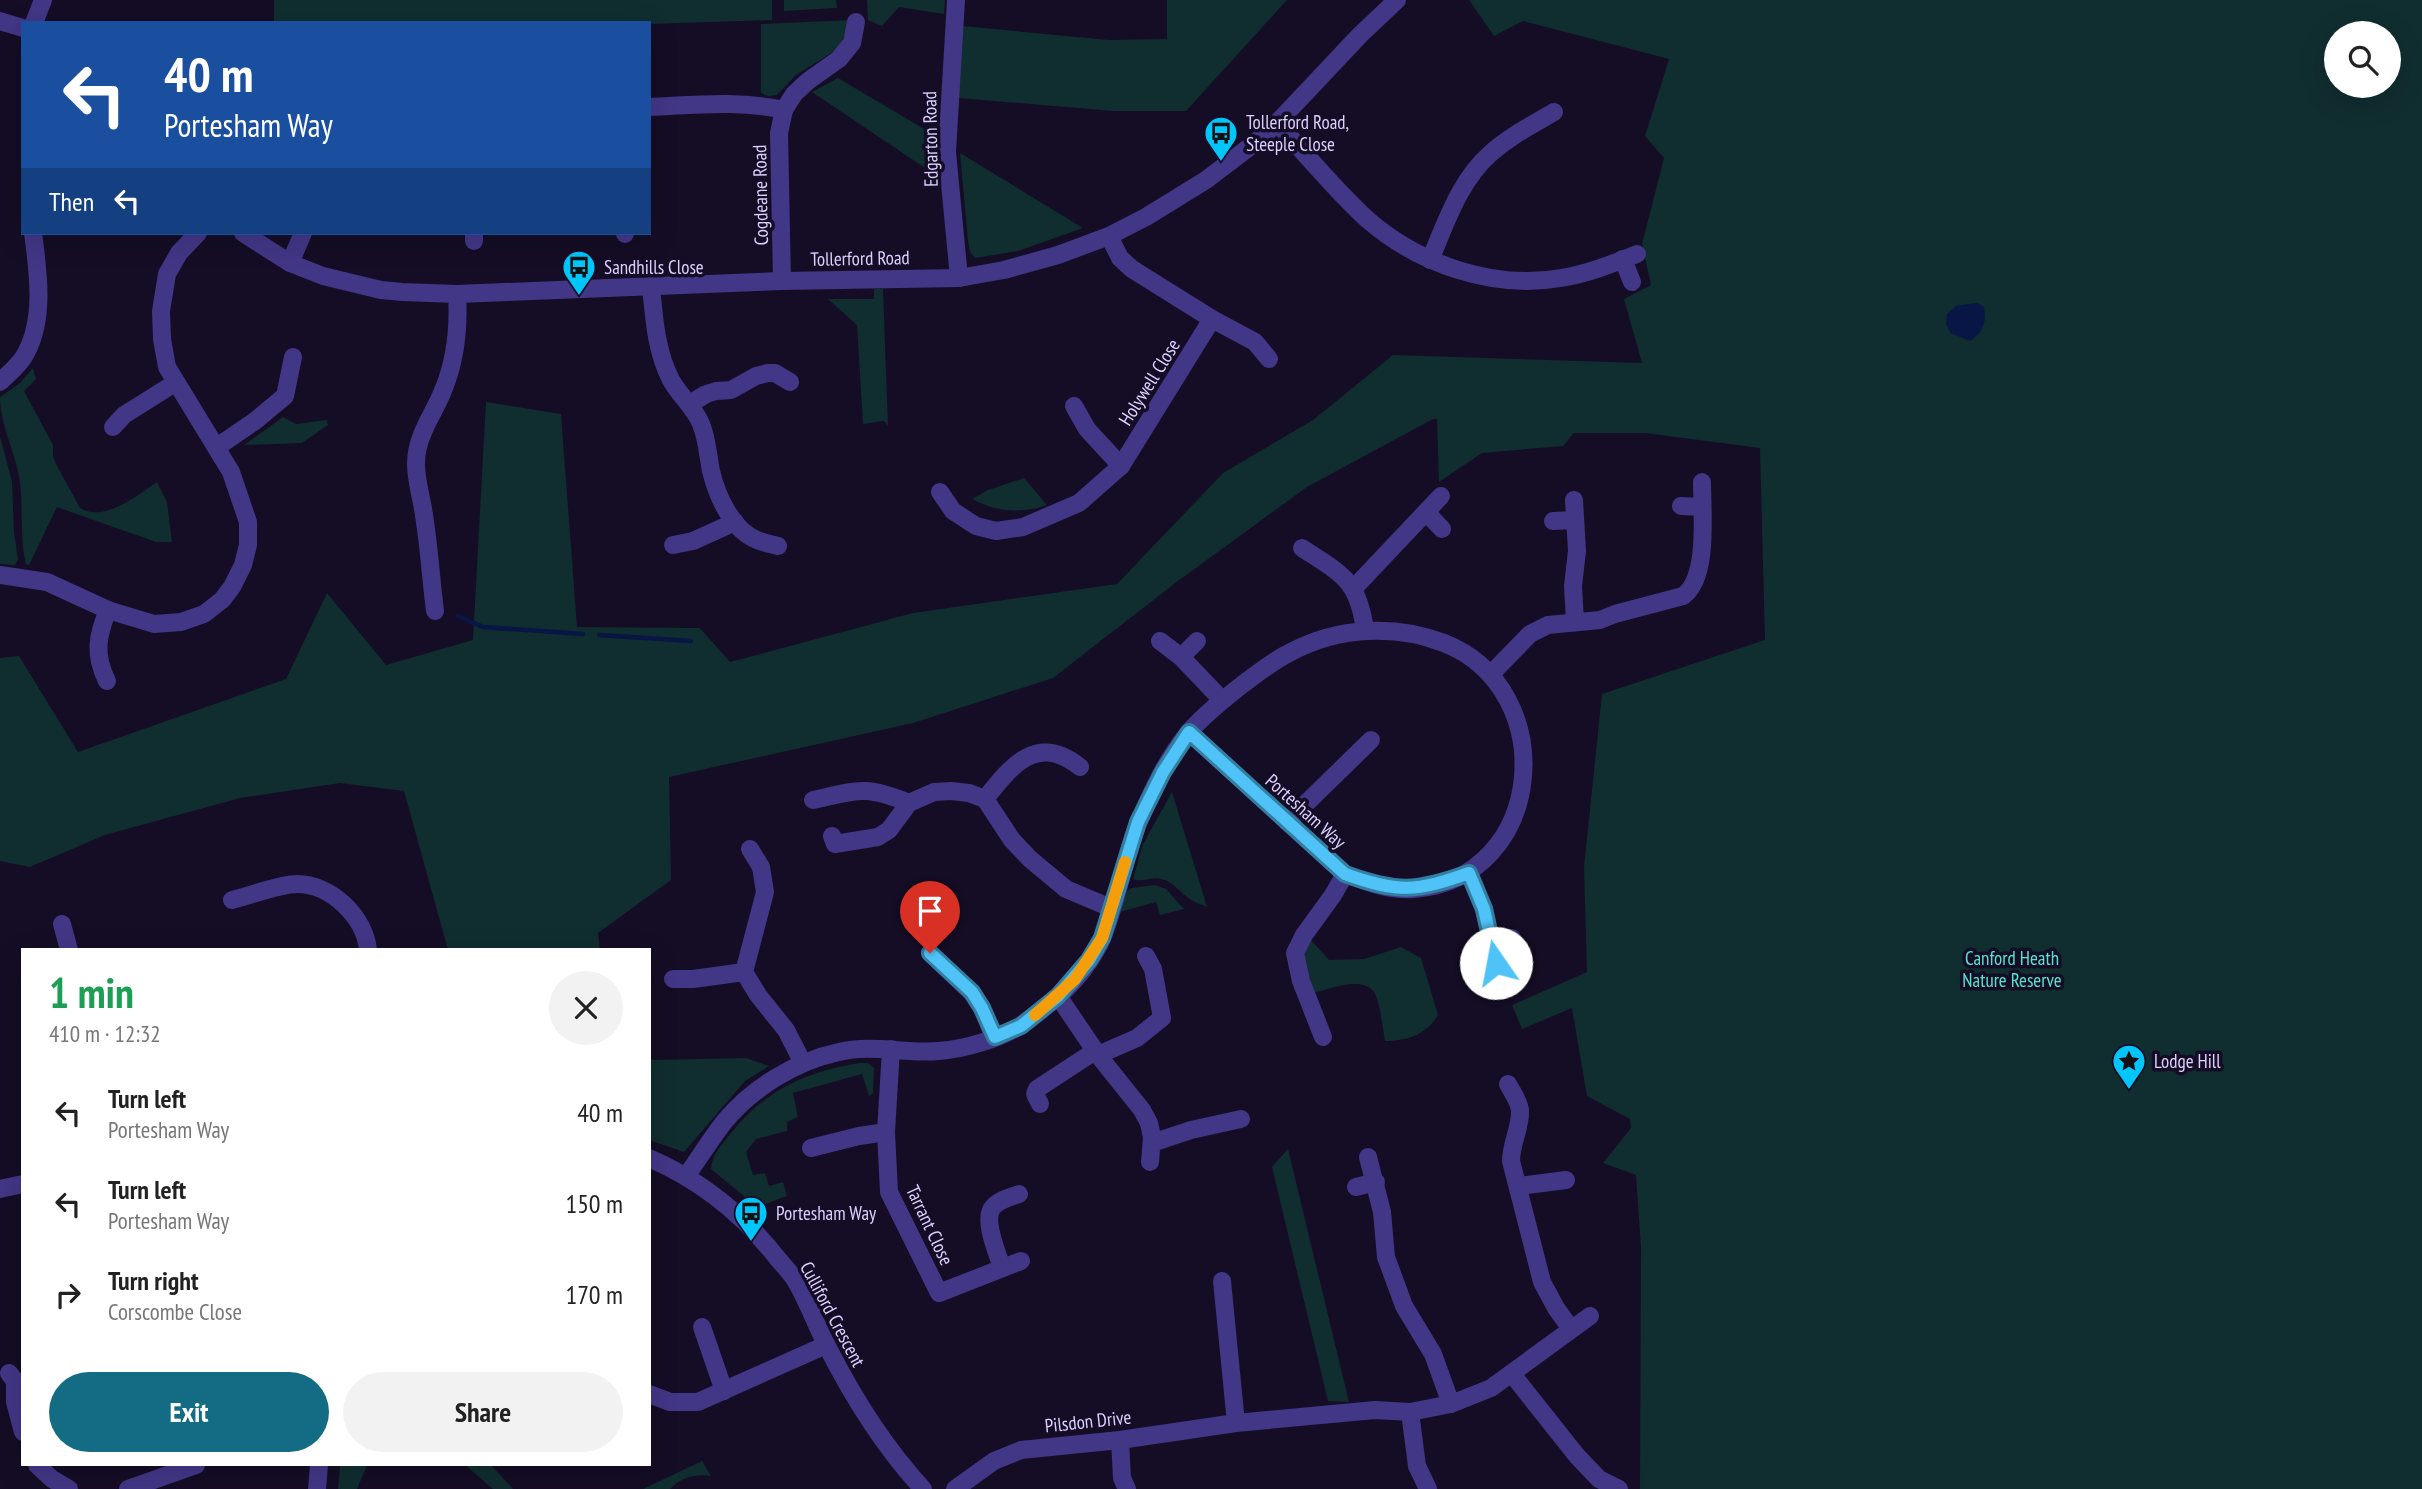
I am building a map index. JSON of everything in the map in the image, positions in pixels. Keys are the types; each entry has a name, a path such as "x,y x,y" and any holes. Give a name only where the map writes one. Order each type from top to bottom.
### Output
{"street":[{"path":"35,21 43,0"},
{"name":"Edgarton Road","path":"956,0 947,152 959,278"},
{"name":"Tollerford Road","path":"246,235 290,263 323,276 381,290 457,294 782,281 959,278 1025,264 1109,236 1206,180 1277,123 1397,0"},
{"path":"0,21 21,27"},
{"path":"651,107 730,103 783,110 794,94 808,81 839,60 852,43 856,22"},
{"name":"Cogdeane Road","path":"782,281 779,133 783,110"},
{"path":"1430,260 1456,200 1488,155 1504,142 1554,113"},
{"path":"1277,123 1366,218 1386,234 1430,260 1465,272 1526,281 1560,279 1630,256 1632,282"},
{"path":"0,382 25,355 37,321 37,261 33,235"},
{"path":"0,575 47,582 108,610 154,624 181,622 204,614 222,600 232,587 245,555 248,522 231,472 167,367 161,311 167,274 179,253 196,235"},
{"path":"290,263 302,235"},
{"path":"1109,236 1120,258 1132,269 1212,319 1255,342 1269,359"},
{"path":"652,286 659,351 672,381 702,425 720,498 745,533 757,540 778,546"},
{"path":"435,611 416,470 417,447 444,389 456,347 457,294"},
{"name":"Holywell Close","path":"940,492 953,511 976,526 996,531 1032,524 1079,503 1121,466 1212,319"},
{"path":"217,447 256,422 285,396 293,357"},
{"path":"690,404 706,394 731,390 756,376 768,373 775,373 790,382"},
{"path":"113,427 124,415 175,383"},
{"name":"Holywell Close","path":"1074,406 1087,429 1121,466"},
{"path":"1491,674 1537,629 1548,625 1601,620 1683,596 1691,591 1699,573 1702,482"},
{"path":"1354,588 1441,496"},
{"path":"1574,500 1577,551 1573,586 1575,622"},
{"path":"1681,506 1702,508"},
{"path":"1426,512 1442,529"},
{"path":"1553,521 1575,520"},
{"path":"673,545 692,541 735,522"},
{"path":"1302,548 1327,564 1354,588 1362,608 1365,630"},
{"path":"107,681 99,665 99,631 108,610"},
{"name":"Portesham Way","path":"687,1175 725,1122 746,1100 803,1063 864,1048 939,1051 995,1037 1021,1026 1058,996 1075,979 1102,938 1138,822 1166,766 1189,732 1222,700 1290,652 1316,642 1365,630 1417,635 1446,644 1468,656 1491,674 1517,718 1524,758 1520,797 1513,823 1490,855 1469,873 1412,889 1373,884 1345,874 1189,732"},
{"path":"1160,641 1181,657 1222,700"},
{"path":"1181,657 1196,641"},
{"path":"1287,822 1371,740"},
{"path":"985,799 1003,776 1037,752 1051,751 1066,756 1080,767"},
{"path":"813,800 860,789 880,791 909,803"},
{"path":"832,836 835,844 878,837 889,831 909,803 934,792 951,790 969,793 985,799 1012,840 1066,889 1111,908"},
{"path":"750,849 761,867 765,892 744,972 758,995 786,1030 803,1063"},
{"path":"1469,873 1484,909 1496,963"},
{"path":"1323,1037 1301,981 1296,953 1304,935 1345,874"},
{"path":"232,900 296,884 321,888 341,901 359,921 367,948"},
{"path":"62,924 68,948"},
{"path":"1492,944 1512,938"},
{"path":"930,953 972,992 995,1037"},
{"path":"1040,1104 1035,1094 1037,1089 1097,1053 1137,1038 1162,1017 1153,969 1146,956"},
{"path":"673,979 744,972"},
{"path":"1058,996 1097,1053 1142,1110 1149,1123 1152,1143 1150,1162"},
{"name":"Tarrant Close","path":"891,1049 886,1132 889,1192 932,1297 1021,1261"},
{"path":"1508,1084 1520,1107 1519,1125 1511,1147 1511,1161 1542,1282 1571,1329"},
{"path":"1152,1143 1202,1127 1241,1119"},
{"path":"811,1148 886,1132"},
{"path":"841,1141 845,1158"},
{"path":"1368,1157 1382,1212 1385,1257 1404,1306 1433,1354 1451,1404"},
{"name":"Culliford Crescent","path":"651,1159 687,1175 730,1206 759,1234 797,1283 852,1394 887,1447 923,1489"},
{"path":"1519,1186 1566,1180"},
{"path":"1356,1186 1376,1182"},
{"path":"0,1189 21,1184"},
{"path":"1002,1268 988,1217 991,1208 999,1202 1019,1194"},
{"path":"1222,1281 1236,1423"},
{"name":"Pilsdon Drive","path":"955,1489 994,1461 1021,1450 1120,1440 1236,1423 1375,1410 1410,1412 1451,1404 1491,1388 1590,1316"},
{"path":"702,1327 724,1391"},
{"path":"651,1395 670,1402 698,1402 826,1345"},
{"path":"9,1373 15,1381 15,1402 21,1424"},
{"path":"1512,1374 1577,1456 1595,1484 1619,1489"},
{"path":"1410,1412 1415,1458 1428,1489"},
{"path":"1120,1440 1122,1478 1127,1489"},
{"path":"38,1466 52,1479 69,1489"},
{"path":"128,1489 193,1466"},
{"path":"317,1489 319,1466"}],"green space":[{"path":"274,0 772,0 772,20 651,24 651,21 274,21"},
{"path":"784,0 836,0 837,8 784,11"},
{"path":"867,0 945,0 944,14 899,7 882,26 868,20"},
{"path":"1167,0 1287,0 1186,111 1113,111 958,98 962,26 1109,40 1167,39"},
{"name":"Canford Heath Nature Reserve","path":"1469,0 2422,0 2422,1489 1640,1489 1641,1248 1636,1175 1603,1163 1631,1128 1630,1119 1587,1096 1572,1008 1522,1029 1512,1005 1587,972 1584,867 1602,694 1765,640 1760,448 1645,433 1574,433 1563,446 1482,453 1439,482 1437,419 1433,419 1307,487 1178,581 1053,678 913,723 669,777 671,880 598,933 600,948 447,948 404,791 340,783 240,798 105,835 30,867 0,861 0,658 19,656 78,752 286,679 327,593 386,665 473,640 486,402 561,414 577,627 700,628 730,662 913,613 1117,584 1223,473 1313,420 1393,355 1642,363 1624,299 1651,285 1642,244 1664,158 1645,136 1669,59 1523,21 1494,36"},
{"path":"851,20 841,44 833,52 796,75 777,95 768,96 761,93 761,24"},
{"path":"838,78 936,136 940,178 812,92"},
{"path":"960,153 1083,228 1018,251 975,258 970,252 968,241"},
{"path":"874,289 883,289 888,426 884,421 863,424 857,325 828,299 874,299"},
{"path":"33,368 36,379 24,391 53,445 56,464 80,508 89,512 110,510 131,500 157,482 167,502 172,542 156,542 57,507 29,565 26,564 19,476 2,417 0,397 19,384"},
{"path":"283,417 296,424 327,420 328,425 302,443 244,445"},
{"path":"0,436 12,482 18,560 15,565 0,564"},
{"path":"1024,478 1047,505 1028,510 1008,510 990,507 972,499 988,490"},
{"path":"1172,792 1207,907 1162,879 1133,879 1143,844"},
{"path":"1155,885 1166,889 1184,909 1160,915 1156,902 1120,912 1125,893 1132,888"},
{"path":"1310,939 1329,960 1364,959 1401,947 1421,958 1438,1015 1428,1028 1415,1036 1385,1041 1378,1002 1369,987 1344,985 1310,994 1302,950"},
{"path":"746,1058 769,1066 745,1081 684,1152 651,1141 651,1059"},
{"path":"868,1063 874,1068 873,1093 869,1096 862,1074 793,1093 798,1117 787,1122 787,1131 756,1139 746,1152 753,1175 765,1173 769,1186 783,1182 787,1196 757,1207 711,1169 715,1154 725,1141 745,1117 773,1094 805,1077"},
{"path":"1288,1149 1349,1402 1328,1401 1272,1167"},
{"path":"702,1461 711,1476 689,1477 670,1489 643,1489"},
{"path":"340,1466 367,1466 357,1489 338,1489"},
{"path":"466,1466 492,1466 513,1489 493,1489"}],"water":[{"path":"1977,303 1984,307 1985,312 1983,326 1978,334 1970,341 1951,333 1946,325 1947,314 1956,306"}],"waterway":[{"path":"458,616 483,627 583,634"},
{"path":"599,635 691,641"}],"slow traffic":[{"path":"1035,1015 1075,979 1102,938 1125,862"}],"place":[{"name":"Tollerford Road, Steeple Close","path":"1221,163"},
{"name":"Sandhills Close","path":"579,297"},
{"name":"Lodge Hill","path":"2129,1091"},
{"name":"Portesham Way","path":"751,1243"}],"route":[{"path":"930,953 972,992 995,1037 1021,1026 1058,996 1075,979 1102,938 1138,822 1172,756 1189,732 1345,874 1373,884 1412,889 1469,873 1484,909 1496,963"}]}
